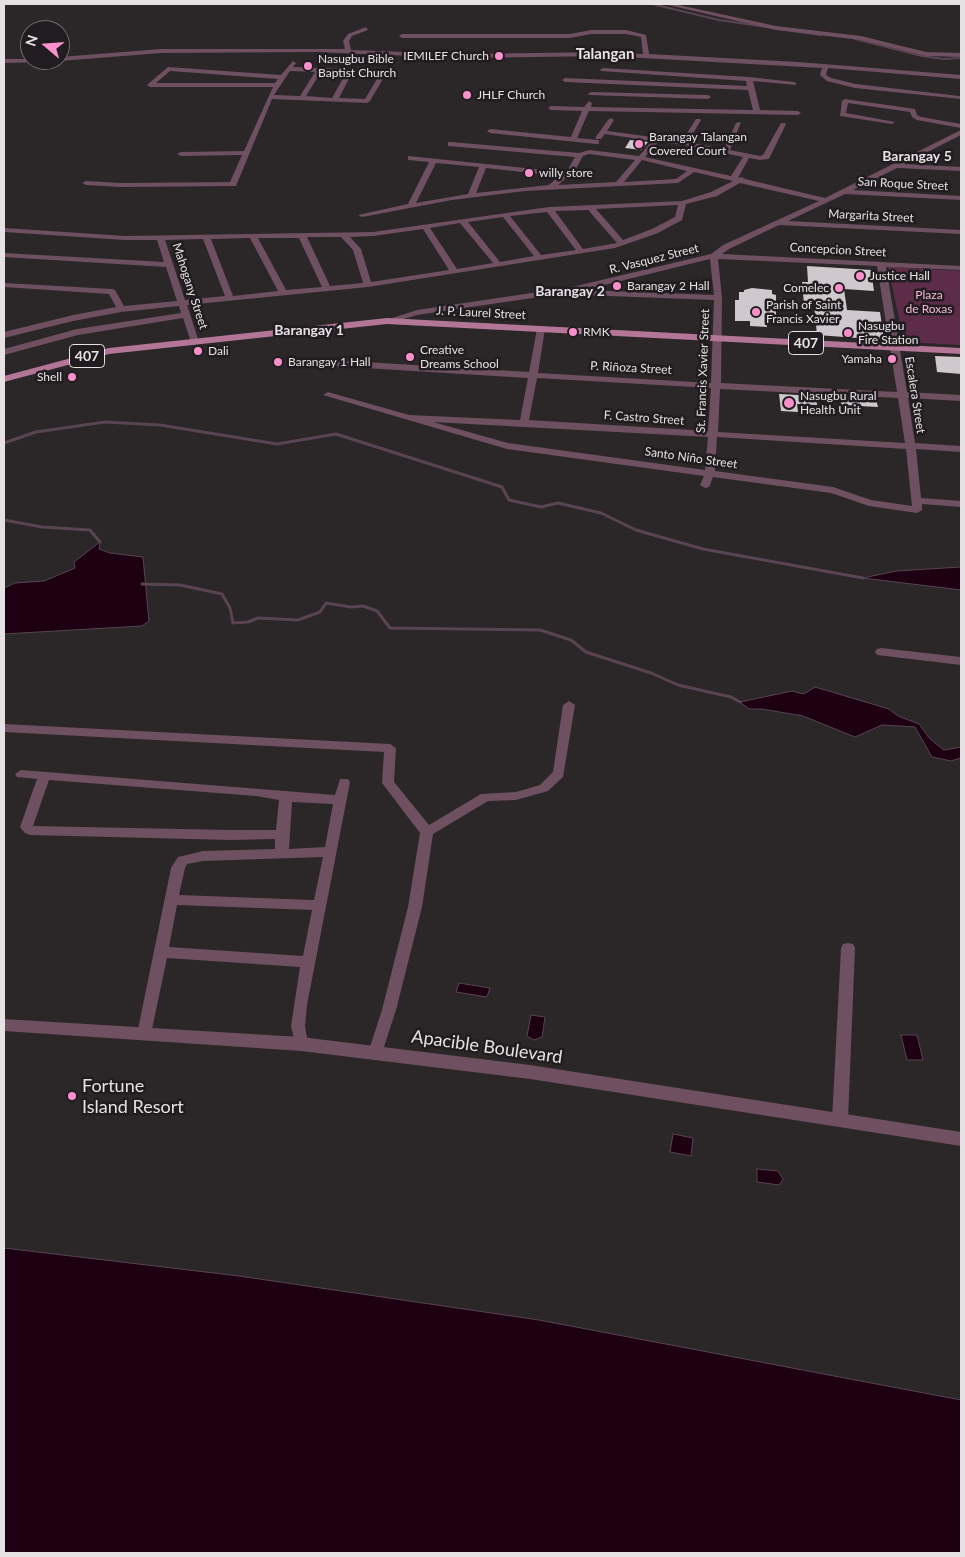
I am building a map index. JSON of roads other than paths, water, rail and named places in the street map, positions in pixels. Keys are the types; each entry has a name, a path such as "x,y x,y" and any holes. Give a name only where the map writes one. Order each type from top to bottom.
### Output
{"main road":[{"name":"J. P. Laurel Street","path":"5,377 95,354 387,321 961,351"}],"street":[{"path":"667,4 776,28 853,36 926,54 961,55"},
{"path":"289,69 320,70 341,59 346,40 350,35 366,29"},
{"path":"402,36 570,36 591,32 626,32 644,36 646,55"},
{"path":"86,183 120,185 233,184 270,96 301,50"},
{"path":"70,58 161,52 301,50 341,59 607,54 826,66 961,77"},
{"path":"573,140 587,110 591,94 603,70 607,54"},
{"path":"341,59 350,71"},
{"path":"4,62 20,61"},
{"path":"826,66 823,75 829,80 848,82 855,86 958,98"},
{"path":"277,85 150,85 168,69 283,77"},
{"path":"302,98 320,70"},
{"path":"603,70 749,79 794,84"},
{"path":"335,99 350,71"},
{"path":"270,96 366,101 384,72 350,71"},
{"path":"703,76 712,111"},
{"path":"749,79 757,111"},
{"path":"565,80 750,88"},
{"path":"591,94 708,97"},
{"path":"892,122 842,115 845,101 913,110 914,116 919,119 961,126"},
{"path":"551,108 798,113"},
{"path":"589,152 611,120"},
{"path":"684,143 698,120"},
{"path":"726,152 739,123"},
{"path":"603,132 684,143 760,158 766,157 783,124"},
{"path":"490,131 596,142"},
{"name":"R. Vasquez Street","path":"387,321 418,313 572,290 714,256 726,247 897,166 961,132"},
{"path":"618,184 657,139"},
{"path":"947,141 961,142"},
{"path":"451,144 580,155 589,152 640,158 738,178 826,200"},
{"path":"181,154 246,153"},
{"path":"551,188 565,174 570,172 580,155"},
{"path":"4,230 125,238 373,234 505,214 682,203 714,194 738,178 747,156"},
{"path":"411,158 565,174"},
{"path":"411,205 433,161"},
{"path":"471,196 483,166"},
{"path":"897,166 961,169"},
{"path":"362,215 471,196 551,188 678,181 694,169"},
{"name":"San Roque Street","path":"843,192 961,198"},
{"path":"4,335 73,318 122,309 368,285 581,251 621,243 655,231 678,218 682,203"},
{"path":"592,209 621,243"},
{"path":"549,210 581,251"},
{"path":"505,214 539,258"},
{"path":"462,220 498,264"},
{"name":"Margarita Street","path":"779,223 961,232"},
{"path":"424,226 455,272"},
{"path":"302,235 327,289"},
{"path":"344,235 356,249 368,285"},
{"path":"253,236 278,280 283,294"},
{"path":"206,237 230,299"},
{"name":"Mahogany Street","path":"160,238 195,342"},
{"path":"4,255 170,265"},
{"name":"Concepcion Street","path":"714,256 961,268"},
{"name":"St. Francis Xavier Street","path":"705,485 710,473 716,385 718,298 714,256"},
{"name":"Escalera Street","path":"881,264 911,447 915,501"},
{"path":"4,285 112,292 122,309"},
{"path":"572,290 718,298"},
{"path":"4,352 77,332 181,316"},
{"path":"524,423 541,329"},
{"name":"P. Riñoza Street","path":"299,361 961,398"},
{"name":"F. Castro Street","path":"328,395 408,418 524,423 961,449"},
{"name":"Santo Niño Street","path":"408,418 507,446 833,490 869,503 916,510 915,501 961,504"},
{"path":"882,652 961,662"},
{"path":"427,832 485,797 516,796 544,788 559,774 569,705"},
{"path":"4,728 390,748 388,783 427,832 415,907 376,1053"},
{"path":"21,774 340,800"},
{"path":"44,776 26,827 30,830 231,835 282,834"},
{"path":"301,1044 298,1026 308,962 344,782"},
{"path":"282,854 286,797"},
{"path":"144,1034 178,868 183,860 203,856 329,852"},
{"path":"171,900 319,905"},
{"path":"840,1120 848,948"},
{"path":"161,952 308,962"},
{"name":"Apacible Boulevard","path":"4,1025 301,1044 530,1072 961,1139"}],"waterway":[{"path":"652,4 719,20 821,35"},
{"path":"855,39 922,56 943,59 961,58"},
{"path":"4,443 36,432 105,422 160,425 277,444 336,434 502,487 509,500 541,507 558,503 601,513 636,530 703,549 863,578"},
{"path":"4,520 42,527 90,530 100,542"},
{"path":"142,584 180,585 222,594 230,608 233,623 248,622 258,618 298,620 320,612 326,603 351,607 363,606 377,611 390,628 540,630 571,640 586,652 651,673 678,685 731,697 740,702"}],"place":[{"name":"IEMILEF Church","path":"499,56"},
{"name":"Nasugbu Bible Baptist Church","path":"308,66"},
{"name":"JHLF Church","path":"467,95"},
{"name":"Barangay Talangan Covered Court","path":"639,144"},
{"name":"willy store","path":"529,173"},
{"name":"Justice Hall","path":"860,276"},
{"name":"Barangay 2 Hall","path":"617,286"},
{"name":"Comelec","path":"839,288"},
{"name":"Parish of Saint Francis Xavier","path":"756,312"},
{"name":"RMK","path":"573,332"},
{"name":"Nasugbu Fire Station","path":"848,333"},
{"name":"Dali","path":"198,351"},
{"name":"Creative Dreams School","path":"410,357"},
{"name":"Yamaha","path":"892,359"},
{"name":"Barangay 1 Hall","path":"278,362"},
{"name":"Shell","path":"72,377"},
{"name":"Nasugbu Rural Health Unit","path":"789,403"},
{"name":"Fortune Island Resort","path":"72,1096"}],"district":[{"name":"Talangan","path":"605,54"},
{"name":"Barangay 5","path":"917,156"},
{"name":"Barangay 2","path":"570,291"},
{"name":"Barangay 1","path":"309,330"}],"park label":[{"name":"Plaza de Roxas","path":"929,302"}]}
